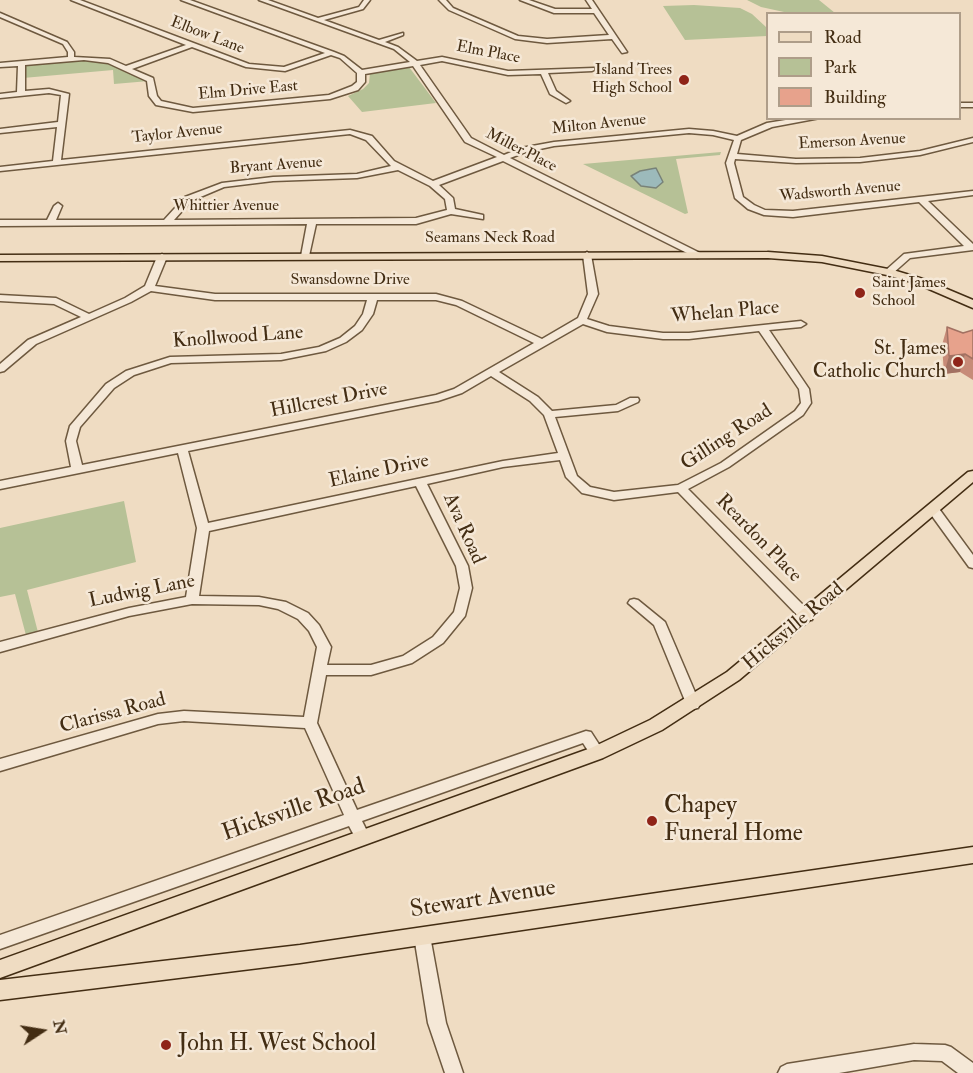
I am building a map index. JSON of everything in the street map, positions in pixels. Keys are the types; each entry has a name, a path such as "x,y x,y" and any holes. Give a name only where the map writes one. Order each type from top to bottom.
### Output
{"main road":[{"name":"Seamans Neck Road","path":"0,258 587,255 801,257 889,272 919,281 973,304"},
{"name":"Hicksville Road","path":"0,969 597,753 657,725 693,704 733,676 807,617 973,475"},
{"name":"Stewart Avenue","path":"0,990 288,955 973,855"}],"street":[{"name":"Elbow Lane","path":"74,0 248,66 266,69 292,68 332,53"},
{"path":"184,0 332,53 355,65 361,72"},
{"name":"Miller Place","path":"262,0 396,48 415,63 468,140 697,255"},
{"path":"319,19 361,8 367,0"},
{"path":"442,0 451,9 517,38 547,42 614,37"},
{"path":"523,0 554,11 596,11"},
{"path":"589,0 624,52"},
{"path":"0,15 64,43 71,52 70,59"},
{"path":"381,41 401,34"},
{"path":"128,68 192,45"},
{"name":"Elm Drive East","path":"0,65 100,59 128,68 150,80 153,96 159,103 193,110 330,97 355,88 361,82 361,72"},
{"name":"Elm Place","path":"361,72 449,59 496,72 544,73 592,69"},
{"path":"21,94 22,63"},
{"path":"544,73 553,92 567,101"},
{"path":"0,96 49,91 65,94 57,162"},
{"path":"731,156 738,139 770,125 804,120"},
{"path":"0,131 63,124"},
{"name":"Milton Avenue","path":"433,184 502,158 554,144 689,131 713,133 738,139"},
{"name":"Taylor Avenue","path":"0,169 327,133 357,134 375,142 386,159 400,167"},
{"name":"Emerson Avenue","path":"731,156 796,161 860,160 920,153 973,140"},
{"name":"Wadsworth Avenue","path":"731,156 730,163 739,198 751,207 764,212 793,214 973,193"},
{"path":"400,167 433,184 449,198 451,211 480,217"},
{"name":"Bryant Avenue","path":"167,222 176,209 188,199 230,183 357,176 400,167"},
{"path":"922,200 972,247"},
{"path":"51,222 58,206"},
{"name":"Whittier Avenue","path":"0,223 416,221 451,211"},
{"path":"305,256 312,221"},
{"path":"889,272 907,256 972,247"},
{"path":"582,320 593,294 587,255"},
{"path":"0,369 32,342 128,300 149,288 162,257"},
{"name":"Swansdowne Drive","path":"149,288 215,297 424,296 449,299 542,343"},
{"name":"Knollwood Lane","path":"77,470 71,441 75,426 110,387 130,373 170,360 281,357 322,349 343,340 359,328 368,314 373,296"},
{"path":"0,298 56,301 88,317"},
{"name":"Whelan Place","path":"582,320 607,329 663,336 689,336 801,324"},
{"name":"Hillcrest Drive","path":"0,484 438,398 470,386 582,320"},
{"name":"Gilling Road","path":"549,414 563,456 578,485 599,494 626,495 681,488 725,465 799,413 806,403 804,389 762,328"},
{"path":"493,373 534,399 549,414 618,408 634,400"},
{"path":"182,449 203,528 192,600"},
{"name":"Elaine Drive","path":"203,528 503,464 563,456"},
{"name":"Ava Road","path":"320,670 371,670 407,660 438,640 460,614 466,588 462,566 420,482"},
{"name":"Reardon Place","path":"681,488 807,617"},
{"path":"933,509 973,564"},
{"name":"Ludwig Lane","path":"0,647 129,612 192,600 259,601 281,605 303,616 322,640 324,647 310,723"},
{"path":"634,603 659,622 693,704"},
{"name":"Clarissa Road","path":"0,765 158,719 184,716 310,723"},
{"path":"310,723 362,837"},
{"name":"Hicksville Road","path":"0,942 586,736 597,753"},
{"path":"422,936 437,1023 454,1073"},
{"path":"787,1073 914,1052 945,1053 966,1067"}],"green space":[{"path":"747,0 819,0 834,12 784,12 761,7"},
{"path":"694,5 740,8 752,14 766,27 766,36 685,40 663,6"},
{"path":"70,59 109,61 149,81 114,84 113,70 23,78 23,63"},
{"path":"409,67 436,103 362,112 348,96 363,89 369,83 370,73"},
{"path":"721,152 720,155 676,159 688,213 685,214 583,164"},
{"path":"124,501 136,562 27,590 39,636 27,639 15,594 0,597 0,528"}],"water":[{"path":"656,168 663,182 656,188 641,186 631,176 640,171"}],"building":[{"path":"947,327 963,333 973,330 973,359 965,354 949,356"}],"place":[{"name":"Island Trees High School","path":"684,80"},
{"name":"Saint James School","path":"860,293"},
{"name":"St. James Catholic Church","path":"958,362"},
{"name":"Chapey Funeral Home","path":"652,821"},
{"name":"John H. West School","path":"166,1045"}]}
